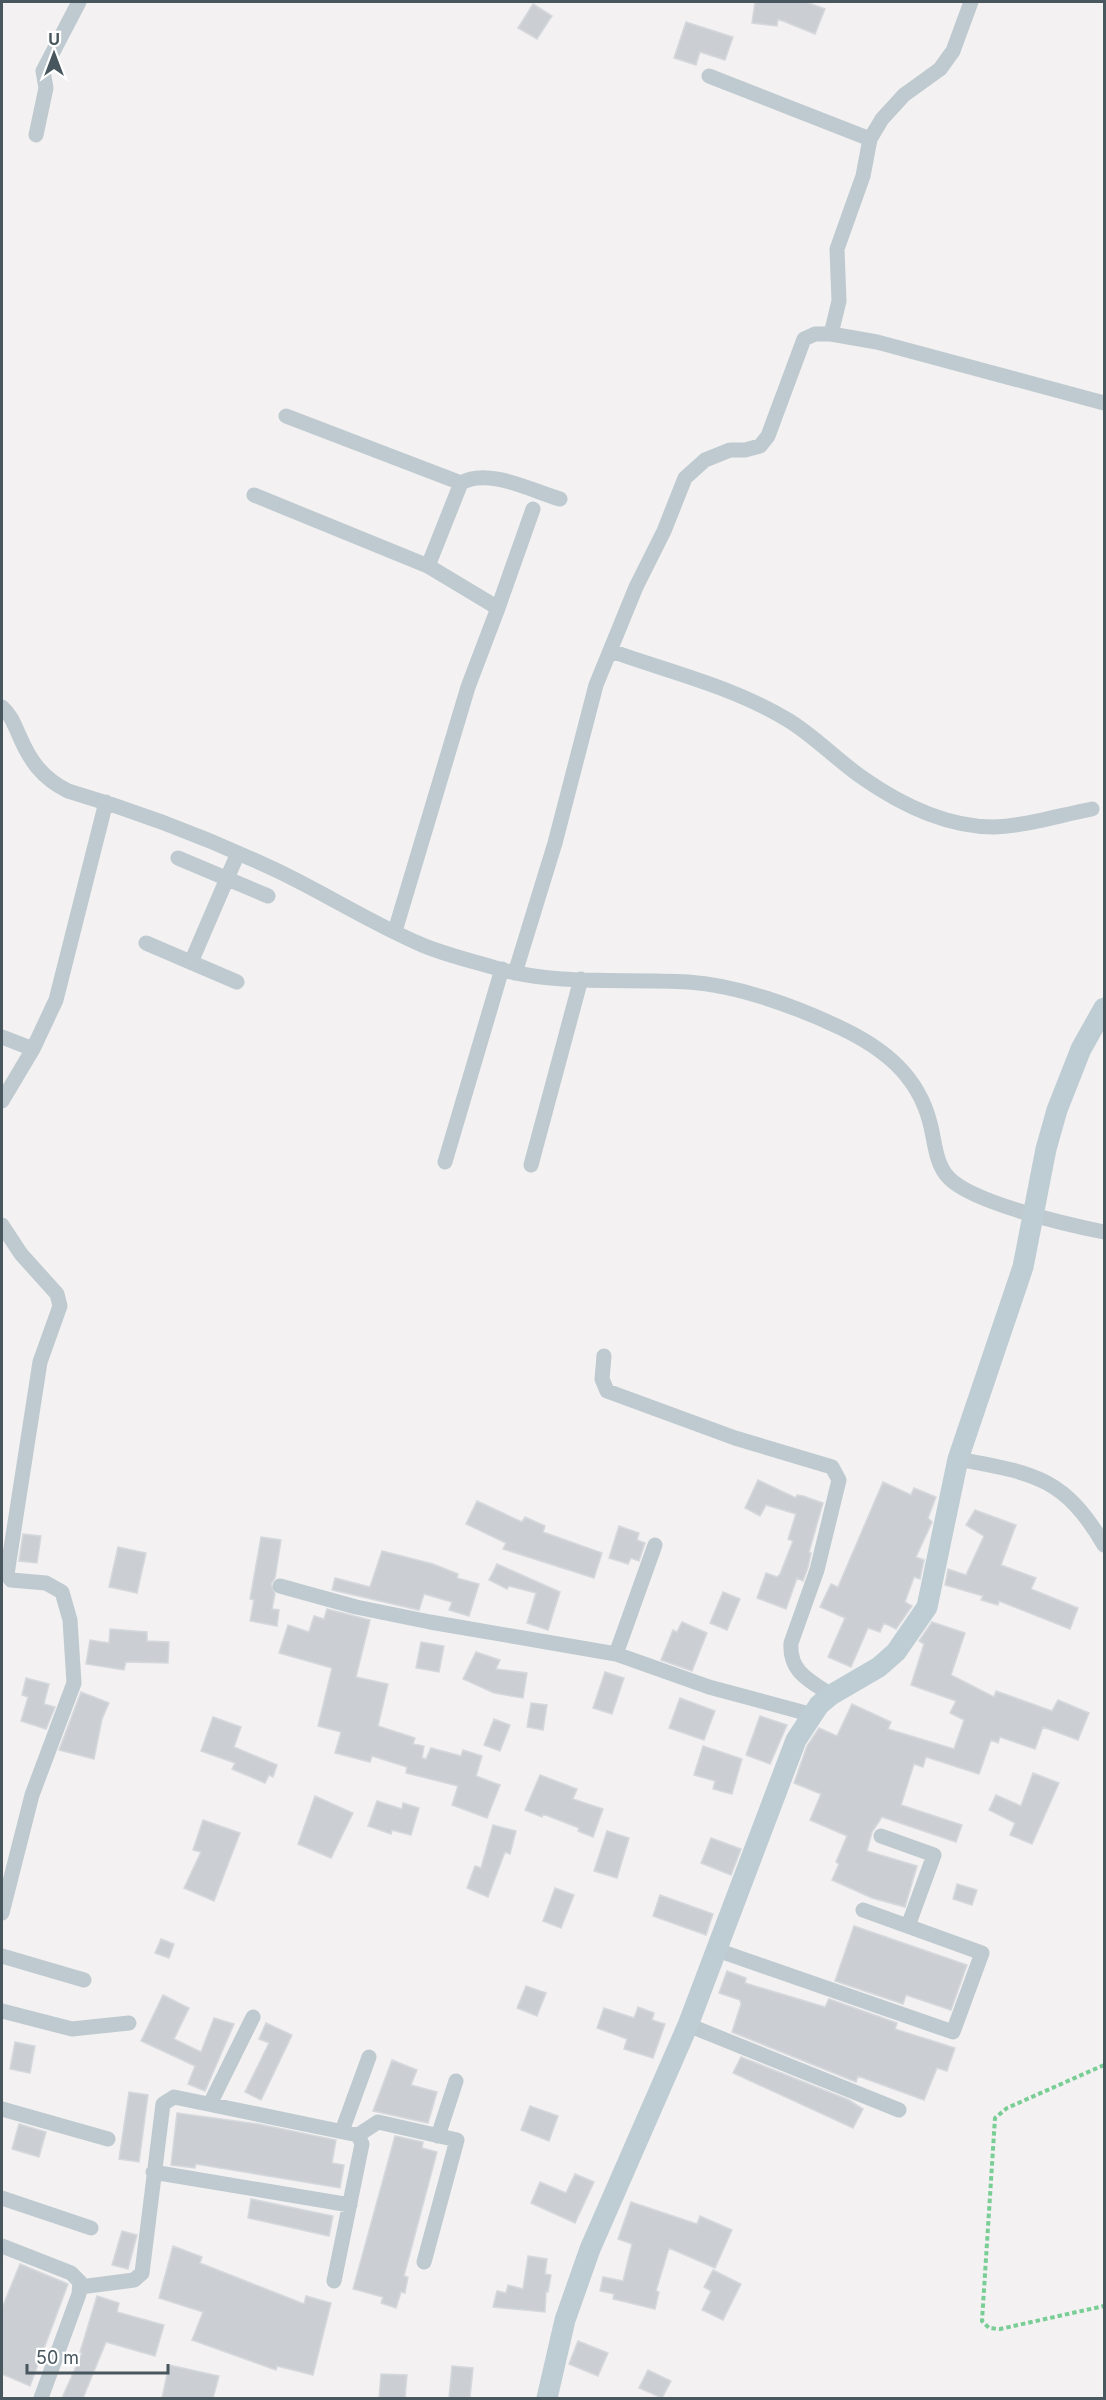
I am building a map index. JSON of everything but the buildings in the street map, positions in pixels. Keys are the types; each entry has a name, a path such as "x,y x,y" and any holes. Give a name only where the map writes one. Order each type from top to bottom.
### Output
{"street":[{"path":"36,135 46,88 43,71 79,2"},
{"path":"831,334 839,301 837,249 863,176 870,139 882,119 904,95 940,69 953,51 971,2"},
{"path":"709,76 870,139"},
{"path":"445,1162 508,971 555,843 593,693 636,587 664,531 685,478 705,460 730,450 745,450 760,446 768,436 804,339 815,334 831,334 877,342 1104,403"},
{"path":"286,416 461,483"},
{"path":"428,566 461,483 471,476 491,478 560,499"},
{"path":"254,495 428,566 498,608"},
{"path":"395,932 468,687 533,509"},
{"path":"611,651 732,693 767,708 807,733 861,777 925,813 955,823 994,827 1092,809"},
{"path":"2,707 10,715 28,756 41,774 68,791 106,802 238,853 422,945 508,971 581,979 688,982 726,987 839,1027 879,1048 915,1086 924,1102 937,1155 948,1177 970,1192 1034,1216 1104,1232"},
{"path":"2,1101 33,1049 60,987 106,802"},
{"path":"192,960 238,853"},
{"path":"178,858 268,896"},
{"path":"146,943 192,960 237,982"},
{"path":"531,1165 581,979"},
{"path":"548,2398 565,2320 590,2249 688,2025 791,1751 813,1715 831,1695 887,1659 920,1621 931,1594 937,1553 958,1459 1023,1267 1046,1149 1063,1091 1081,1049 1104,1008"},
{"path":"2,1037 33,1049"},
{"path":"2,1225 21,1254 57,1294 60,1306 40,1362 7,1574 11,1580 46,1583 62,1592 70,1620 74,1683 32,1795 2,1913"},
{"path":"604,1356 602,1379 607,1391 735,1438 832,1467 835,1471 839,1480 817,1570 791,1643 790,1653 798,1673 831,1695"},
{"path":"958,1459 1025,1472 1048,1482 1083,1513 1104,1545"},
{"path":"616,1654 655,1545"},
{"path":"280,1586 356,1607 430,1622 616,1654 709,1687 813,1715"},
{"path":"881,1836 934,1855 908,1926"},
{"path":"717,1950 953,2032 982,1953 863,1910"},
{"path":"2,1956 84,1980"},
{"path":"2,2011 72,2029 129,2023"},
{"path":"210,2104 253,2017"},
{"path":"688,2025 899,2110"},
{"path":"342,2131 369,2057"},
{"path":"438,2136 456,2081"},
{"path":"80,2287 134,2280 142,2273 163,2104 174,2097 358,2135 378,2122 457,2140 424,2262"},
{"path":"2,2109 108,2139"},
{"path":"334,2281 362,2144 358,2135"},
{"path":"153,2172 350,2205"},
{"path":"2,2198 91,2228"},
{"path":"3,2252 71,2273 78,2278 80,2287 41,2398"}],"path":[{"path":"1104,2065 1007,2108 995,2118 982,2321 989,2328 1000,2329 1104,2306"}]}
